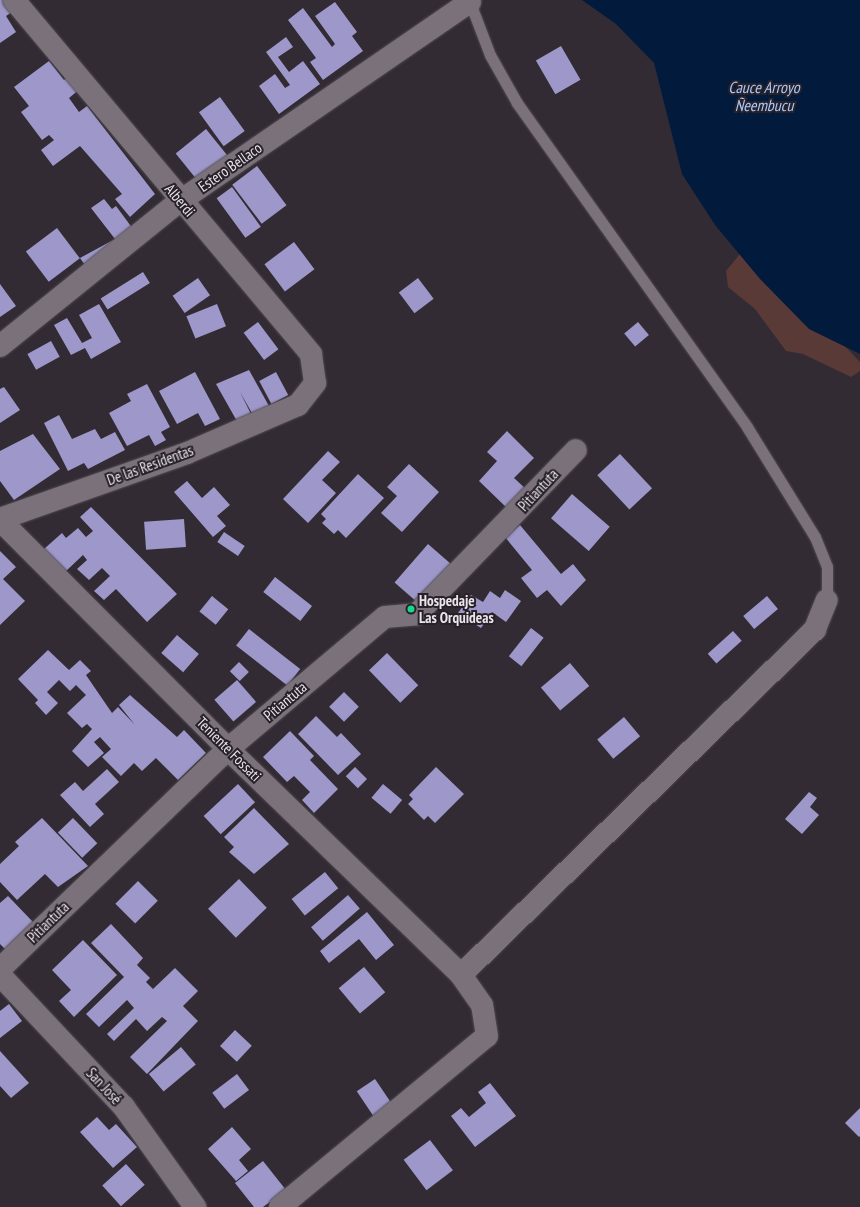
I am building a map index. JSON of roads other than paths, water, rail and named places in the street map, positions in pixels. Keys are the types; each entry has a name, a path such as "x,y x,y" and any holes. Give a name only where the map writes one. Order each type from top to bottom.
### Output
{"street":[{"name":"Alberdi","path":"14,0 180,201 311,354 315,383 298,406"},
{"name":"Estero Bellaco","path":"0,346 180,201 470,1"},
{"name":"De las Residentas","path":"0,520 187,452 298,406"},
{"name":"Pitiantuta","path":"0,969 228,749 385,617 417,614 576,450"},
{"name":"Teniente Fossati","path":"0,520 228,749 460,975 482,1005 487,1036 280,1207"},
{"path":"460,975 815,629 827,600"},
{"name":"San José","path":"0,975 124,1107 196,1207"}],"lane":[{"path":"470,1 490,55 517,103 748,427 816,537 827,567 827,600"}],"water":[{"name":"Cauce Arroyo Ñeembucu","path":"582,0 860,0 860,354 809,329 760,279 715,225 682,174 654,63 616,24"}],"place":[{"name":"Hospedaje Las Orquideas","path":"411,609"}]}
